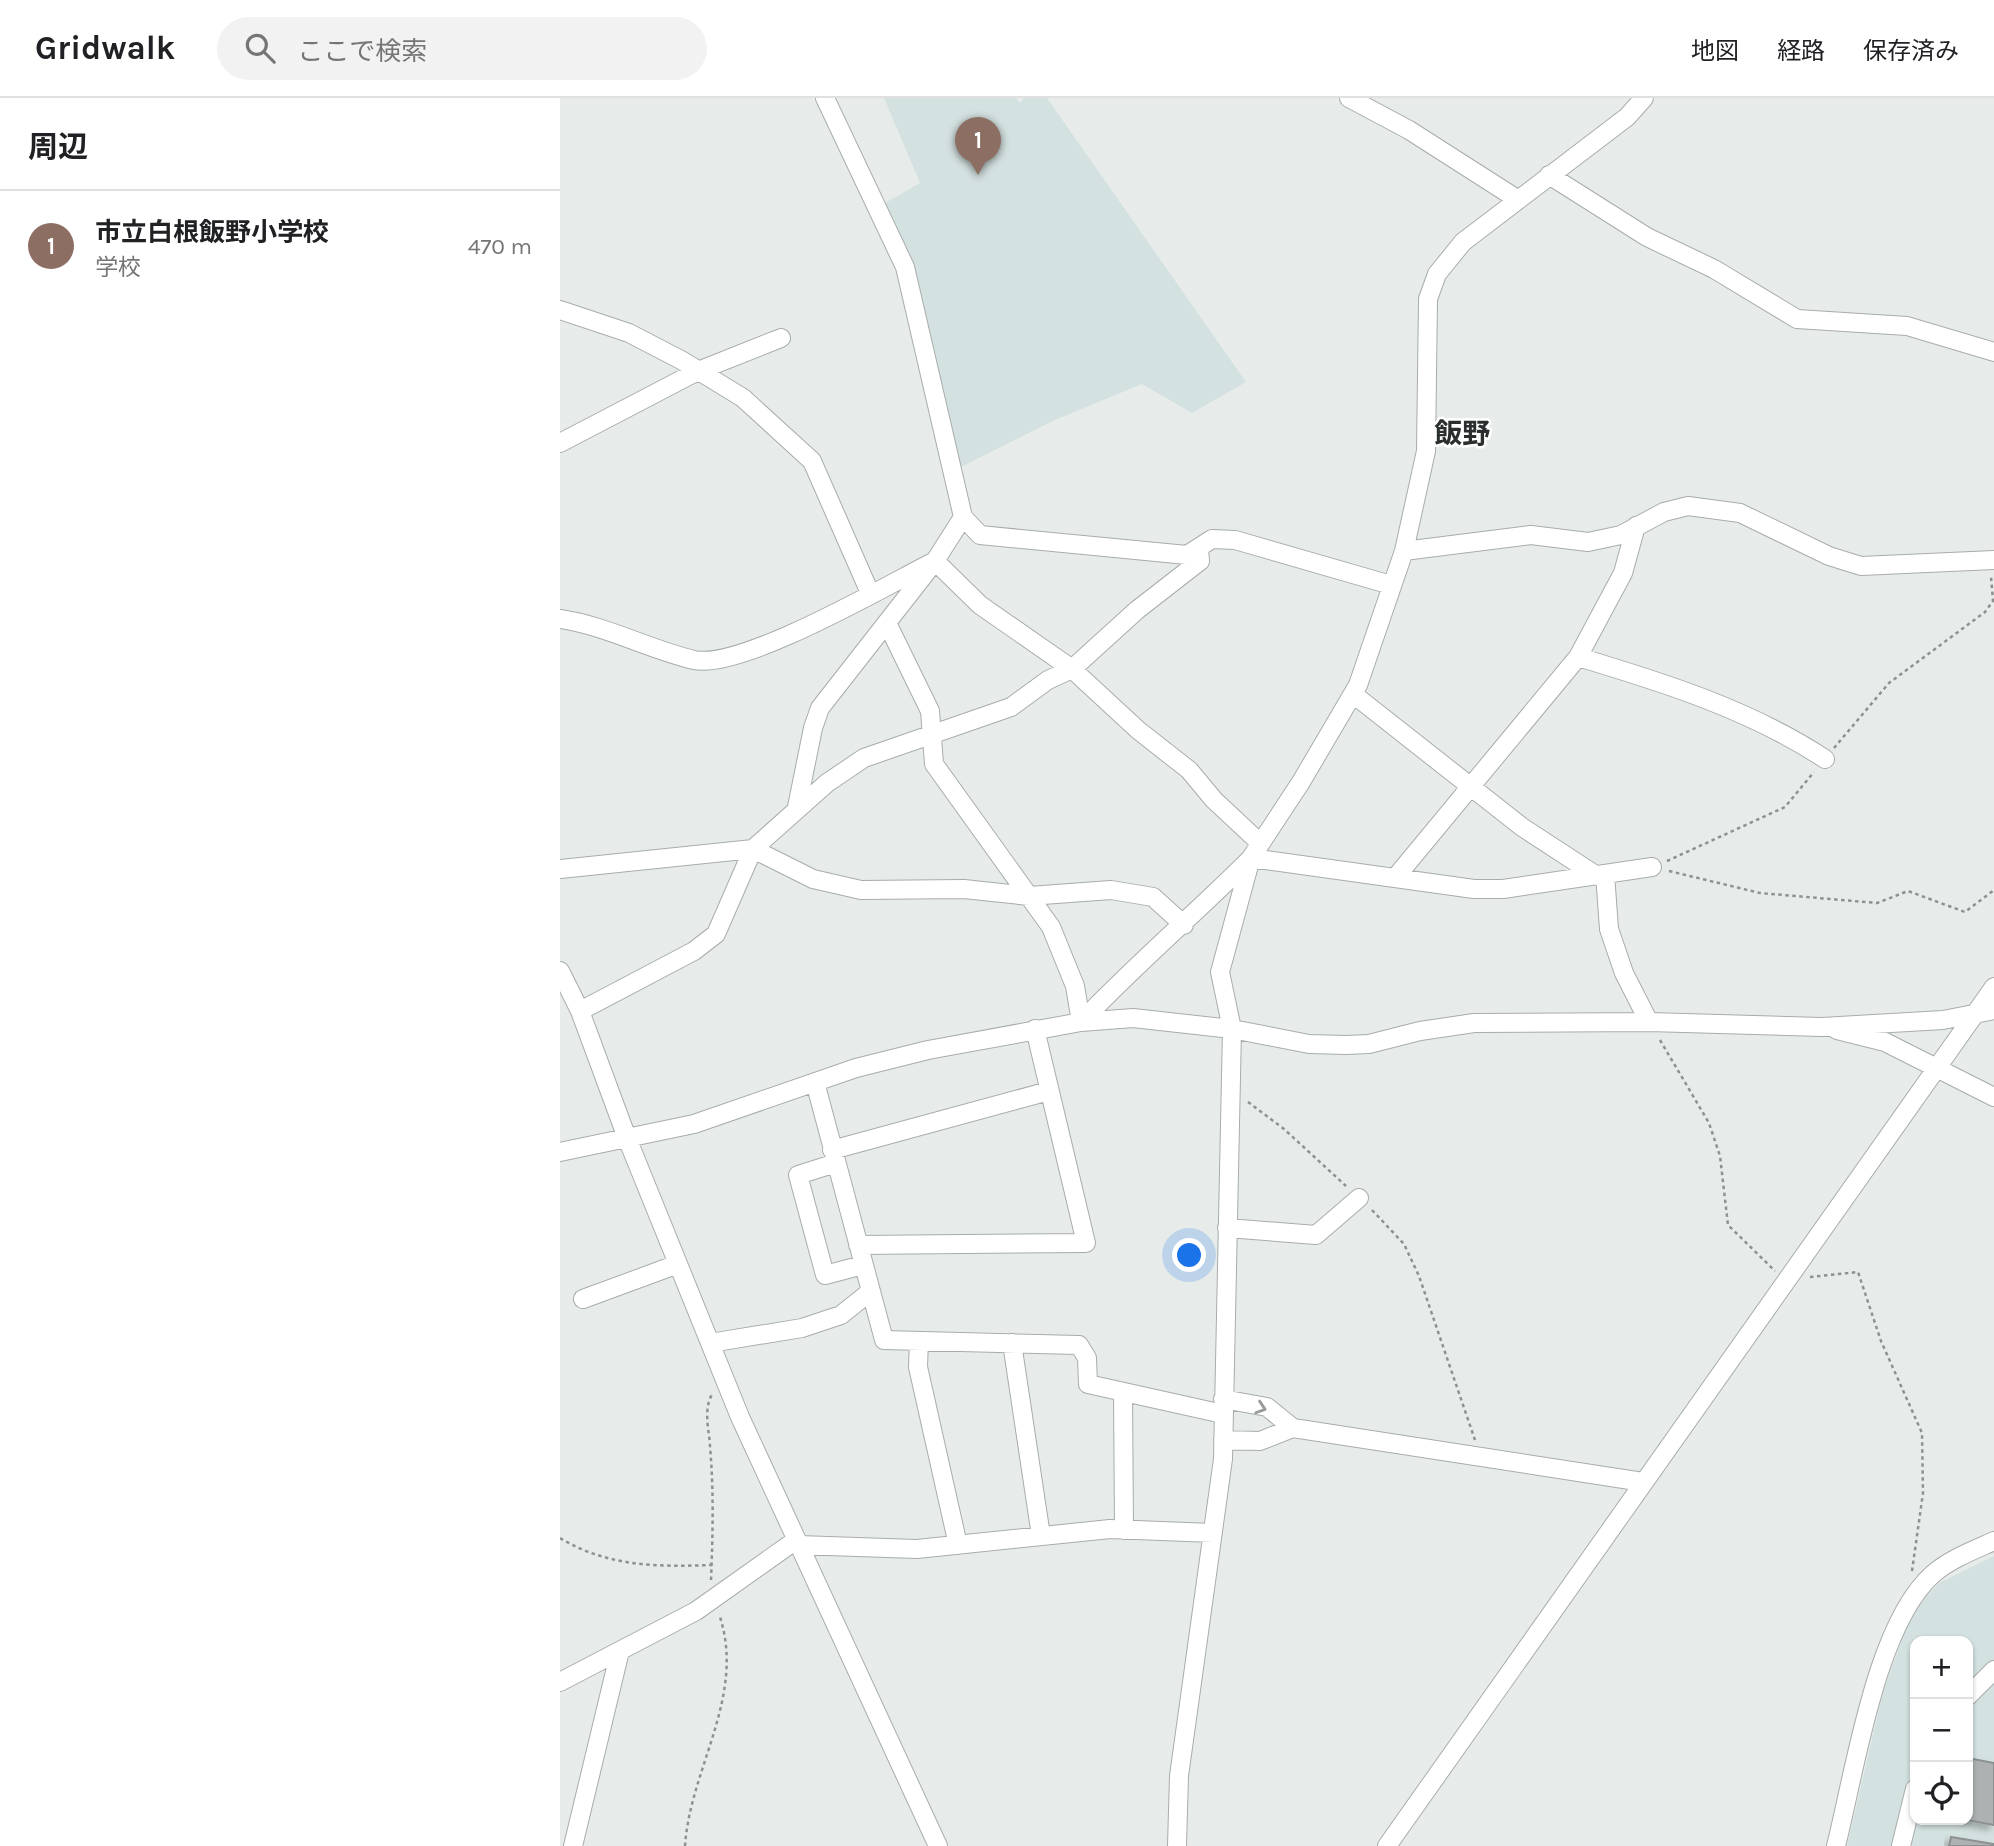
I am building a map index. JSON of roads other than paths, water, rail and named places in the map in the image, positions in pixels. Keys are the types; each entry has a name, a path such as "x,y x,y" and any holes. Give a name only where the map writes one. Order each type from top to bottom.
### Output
{"street":[{"path":"825,98 905,267 963,517 980,535 1187,555 1212,539 1235,540 1391,585"},
{"path":"1349,98 1409,130 1517,199"},
{"path":"1081,1022 1119,982 1184,925 1255,850 1353,694 1404,551 1426,452 1428,299 1449,257 1517,199 1627,117 1644,98"},
{"path":"1549,175 1647,237 1714,269 1797,319 1907,326 1994,352"},
{"path":"560,310 629,333 743,398 812,461 829,505 870,593"},
{"path":"560,443 698,371 780,338"},
{"path":"1404,551 1531,535 1588,542 1621,535 1664,512 1688,506 1740,513 1829,556 1861,566 1994,560"},
{"path":"797,807 813,728 820,708 936,561 963,517"},
{"path":"1395,878 1578,656 1623,573 1636,526"},
{"path":"580,1011 694,951 716,934 752,849 797,807 864,758 1011,707 1048,680 1072,669 1137,610 1200,561 1199,549"},
{"path":"560,619 584,623 695,660 720,660 775,641 936,561"},
{"path":"936,561 980,605 1072,669 1138,730 1189,770 1255,850 1395,878 1475,889 1503,889 1652,867"},
{"path":"887,623 930,711 934,735 934,764 1051,927 1075,986 1081,1022"},
{"path":"1578,656 1668,684 1804,745 1825,759"},
{"path":"1353,694 1522,827 1601,875"},
{"path":"560,869 752,849 813,879 861,890 964,889 1029,896 1111,890 1153,897 1184,925"},
{"path":"1177,1846 1179,1776 1213,1533 1223,1440 1232,1029 1220,972 1255,850"},
{"path":"1601,875 1609,929 1624,973 1649,1022"},
{"path":"560,971 580,1011 627,1138 724,1377 938,1846"},
{"path":"1387,1846 1784,1280 1994,987"},
{"path":"560,1152 694,1125 815,1082 928,1050 1081,1022 1133,1018 1232,1029 1309,1044 1346,1045 1369,1044 1420,1031 1475,1023 1649,1022 1822,1027 1974,1016 1994,1010"},
{"path":"1822,1027 1885,1042 1994,1097"},
{"path":"858,1245 1086,1243 1035,1029"},
{"path":"815,1082 884,1340 1079,1345 1087,1358 1088,1384 1123,1392 1223,1406 1267,1407 1293,1428 1643,1482"},
{"path":"863,1265 825,1275 798,1175 834,1156 1049,1091"},
{"path":"1227,1227 1316,1235 1359,1198"},
{"path":"583,1299 678,1264"},
{"path":"710,1343 802,1328 841,1315 871,1292"},
{"path":"919,1341 918,1367 958,1545"},
{"path":"1012,1343 1041,1536"},
{"path":"1123,1392 1124,1530"},
{"path":"1223,1440 1260,1441 1293,1428"},
{"path":"560,1682 712,1600 797,1542 917,1549 1124,1530 1213,1533"},
{"path":"1836,1846 1877,1681 1893,1629 1908,1600 1934,1573 1994,1541"},
{"path":"573,1846 620,1651"},
{"path":"1973,1693 1990,1681"},
{"path":"1901,1846 1910,1809"}],"place":[{"name":"市立白根飯野小学校","path":"978,175"}],"district":[{"name":"飯野","path":"1462,433"}]}
